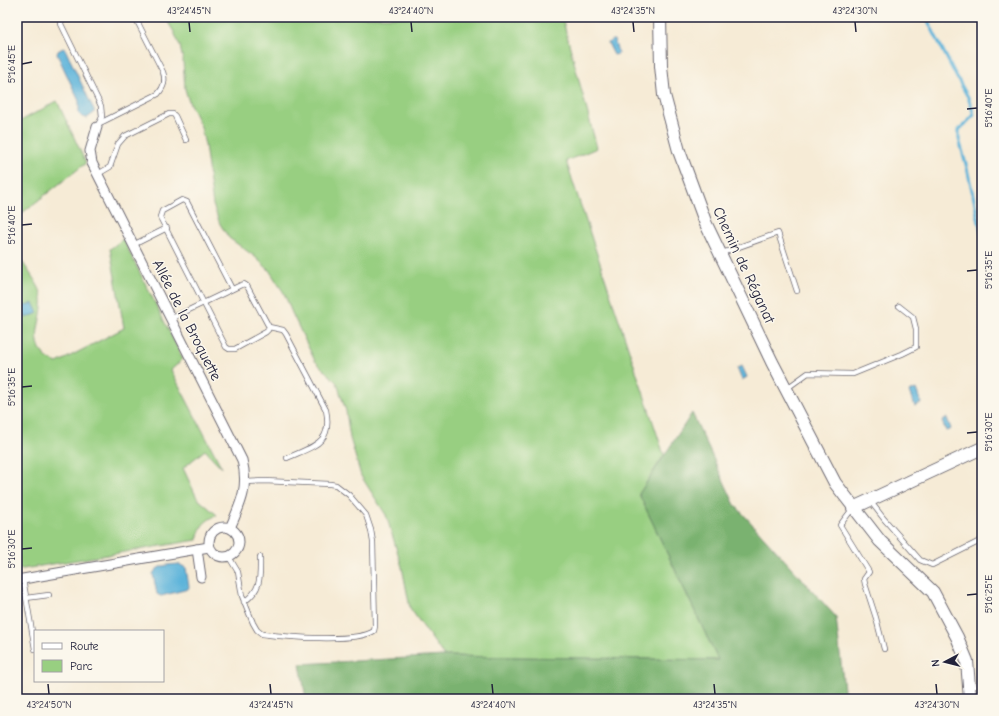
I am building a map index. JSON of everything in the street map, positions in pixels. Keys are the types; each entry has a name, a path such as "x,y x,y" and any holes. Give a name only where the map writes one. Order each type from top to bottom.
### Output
{"street":[{"name":"Chemin de Réganat","path":"660,17 661,66 664,95 679,151 706,224 786,389 835,484 880,541 933,592 957,637 967,661 970,699"},
{"name":"Allée de la Broquette","path":"99,125 90,151 90,157 242,460 245,472 245,482 242,498 230,528"},
{"path":"853,508 982,448"},
{"path":"225,526 230,528 238,535 240,540 237,550 229,557 224,558 215,555 209,547 209,537 215,529 225,526"},
{"path":"20,579 209,547"},
{"path":"197,549 201,577"}],"lane":[{"path":"62,17 61,24 101,106 102,117 99,125"},
{"path":"99,125 158,94 162,90 165,78 163,72 134,17"},
{"path":"98,174 110,167 118,144 125,136 169,114 173,114 175,116 186,140"},
{"path":"232,289 187,202 182,200 162,211 160,217 167,228 226,347 229,349 235,349 266,332 269,326"},
{"path":"133,245 167,228"},
{"path":"720,253 778,233 797,291"},
{"path":"170,319 241,285 244,284 247,286 269,326 279,328 286,334 326,410 328,422 327,433 323,440 316,445 287,458"},
{"path":"786,389 808,373 853,374 902,354 916,346 916,329 913,317 899,306"},
{"path":"229,557 238,572 244,602 253,623 257,630 262,634 351,638 374,632 373,542 371,530 366,515 349,495 343,489 330,484 264,481 245,482"},
{"path":"870,500 884,519 920,560 932,565 982,540"},
{"path":"853,508 840,525 869,572 864,579 884,649"},
{"path":"244,602 251,597 258,587 260,578 260,557"},
{"path":"20,579 26,598 34,643"},
{"path":"26,598 49,595"}],"green space":[{"path":"165,17 562,17 597,148 566,161 664,455 639,494 718,660 444,656 410,608 402,567 386,515 361,476 350,438 346,411 337,383 315,361 284,293 269,270 254,256 229,238 220,224 213,205 205,145 201,127 189,102 185,89 183,61 180,46"},
{"path":"57,101 86,163 17,217 17,123"},
{"path":"123,239 183,359 171,370 222,468 205,450 183,468 197,498 217,515 203,524 197,540 17,570 17,254 41,293 42,309 38,332 40,347 45,356 57,363 124,328 110,249"},
{"path":"692,413 735,505 836,617 845,699 306,699 300,664 444,656 718,660 639,494"}],"water":[{"path":"614,40 618,54 614,55 608,43"},
{"path":"63,48 65,49 94,110 94,113 87,118 82,117 79,114 79,101 57,54 58,51"},
{"path":"33,303 38,313 26,318 22,307"},
{"path":"742,366 747,377 742,380 737,368"},
{"path":"916,389 921,403 915,406 909,392"},
{"path":"947,418 951,429 946,431 942,421"},
{"path":"179,564 186,568 188,589 161,596 157,594 153,574 155,571 164,566"}],"waterway":[{"path":"926,17 968,97 974,115 959,130 959,139 982,236"}]}
